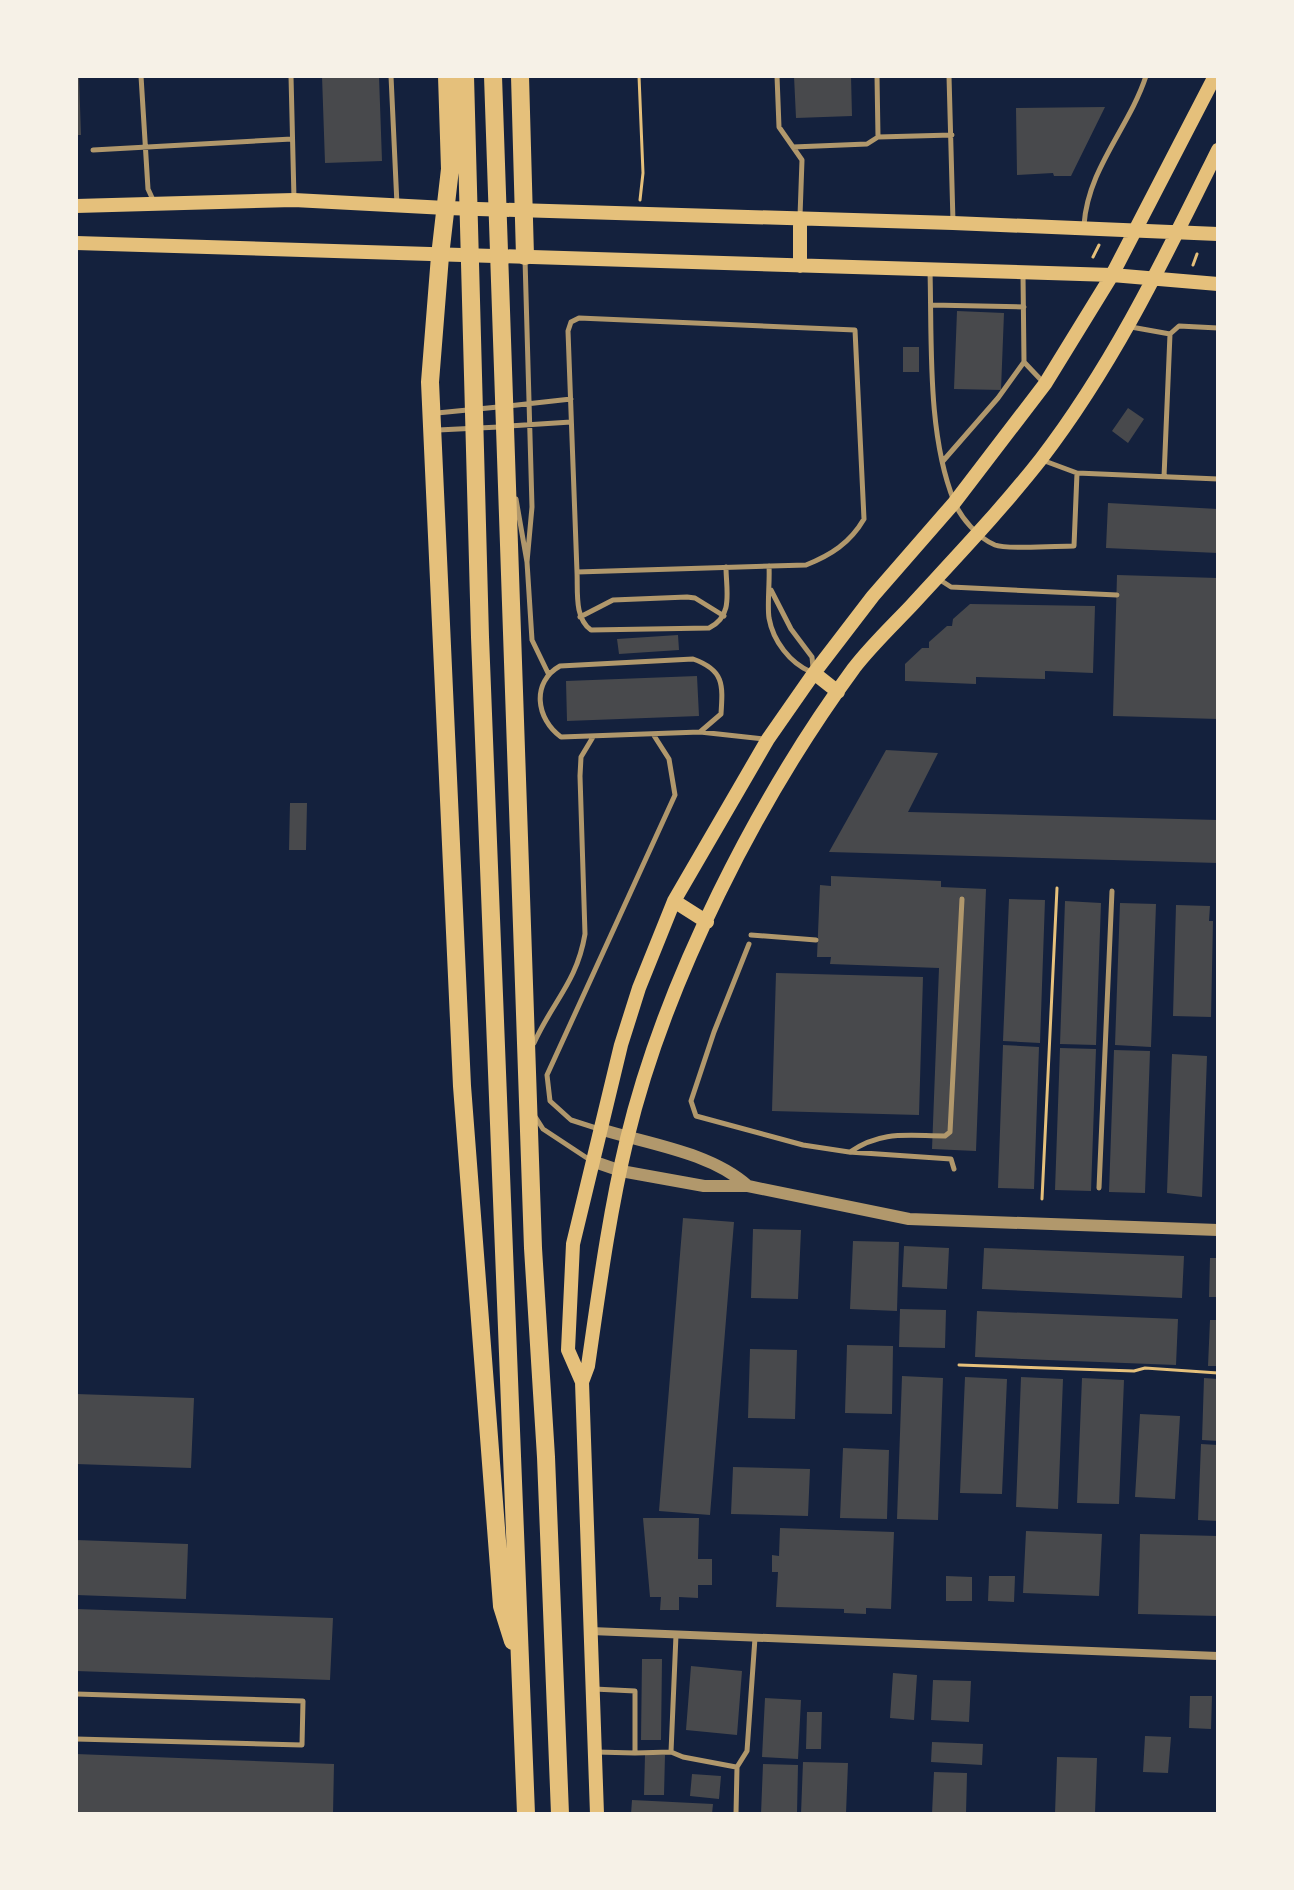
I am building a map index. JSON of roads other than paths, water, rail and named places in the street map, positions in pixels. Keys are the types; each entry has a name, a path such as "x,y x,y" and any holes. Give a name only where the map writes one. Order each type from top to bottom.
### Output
{"highway":[{"path":"447,76 450,169 430,382 462,1086 502,1606 520,1662"},
{"path":"465,76 480,637 526,1814"},
{"path":"493,76 533,1248 546,1457 560,1814"},
{"path":"520,76 525,256"}],"main road":[{"path":"597,1814 582,1382 568,1350 573,1244 621,1045 639,988 674,901 768,739 873,596 954,503 1045,384 1112,275 1215,76"},
{"path":"582,1382 588,1366 603,1261 628,1137 661,1032 687,964 746,840 856,665 1040,459 1098,376 1154,280 1218,150"},
{"path":"76,206 294,200 446,208 1084,227 1218,234"},
{"path":"800,218 800,266"},
{"path":"76,243 1112,275 1218,284"},
{"path":"814,673 838,692"},
{"path":"674,901 707,922"}],"street":[{"path":"600,1129 731,1171 748,1186"},
{"path":"592,1161 621,1171 704,1186 748,1186 909,1219 1218,1230"},
{"path":"591,1631 1218,1656"}],"lane":[{"path":"141,76 148,189 154,203"},
{"path":"291,76 294,200"},
{"path":"391,76 397,206"},
{"path":"777,76 779,127 802,160 800,218"},
{"path":"877,76 878,137"},
{"path":"949,76 953,223"},
{"path":"1084,227 1088,196 1096,173 1146,76"},
{"path":"793,147 867,144 878,137 952,135"},
{"path":"93,150 292,139"},
{"path":"525,256 532,507 527,562"},
{"path":"930,270 935,400 943,461 954,503 976,533 996,546 1074,546 1077,473"},
{"path":"943,461 998,398 1024,362 1023,273"},
{"path":"931,305 1024,307"},
{"path":"577,572 726,567 806,565 845,544 864,519 855,330 579,318 571,322 568,331 577,572 580,617 591,630 709,628 724,616 727,609 726,567"},
{"path":"1164,477 1170,334 1179,326 1218,328"},
{"path":"1128,327 1170,334"},
{"path":"1024,362 1045,384"},
{"path":"432,422 571,399"},
{"path":"432,422 503,426 571,422"},
{"path":"503,426 510,431 514,440"},
{"path":"1040,459 1077,473 1218,479"},
{"path":"516,494 527,562 532,640 548,673"},
{"path":"769,566 769,615 773,630 797,666 814,673 812,657 791,629 771,590"},
{"path":"936,578 951,587 1117,595"},
{"path":"580,617 613,600 687,597 695,598 724,616"},
{"path":"700,732 721,714 719,676 710,665 693,659 560,666 548,673 541,686 542,717 550,729 561,737 700,732 768,739"},
{"path":"600,1129 571,1120 550,1101 547,1075 675,795 669,759 652,734"},
{"path":"592,1161 543,1129 531,1110 525,1077 534,1040 576,973 582,953 585,934 581,757 594,736"},
{"path":"1099,1188 1112,891"},
{"path":"849,1152 867,1140 883,1136 945,1136 950,1132 962,899"},
{"path":"751,935 816,940"},
{"path":"749,944 691,1101 696,1116 803,1145 849,1152 951,1159 954,1169"},
{"path":"671,1752 676,1634"},
{"path":"736,1814 737,1767 747,1751 755,1637"},
{"path":"593,1689 635,1691 635,1753"},
{"path":"76,1694 303,1701 302,1745 76,1739"},
{"path":"595,1752 671,1752 737,1767"}]}
